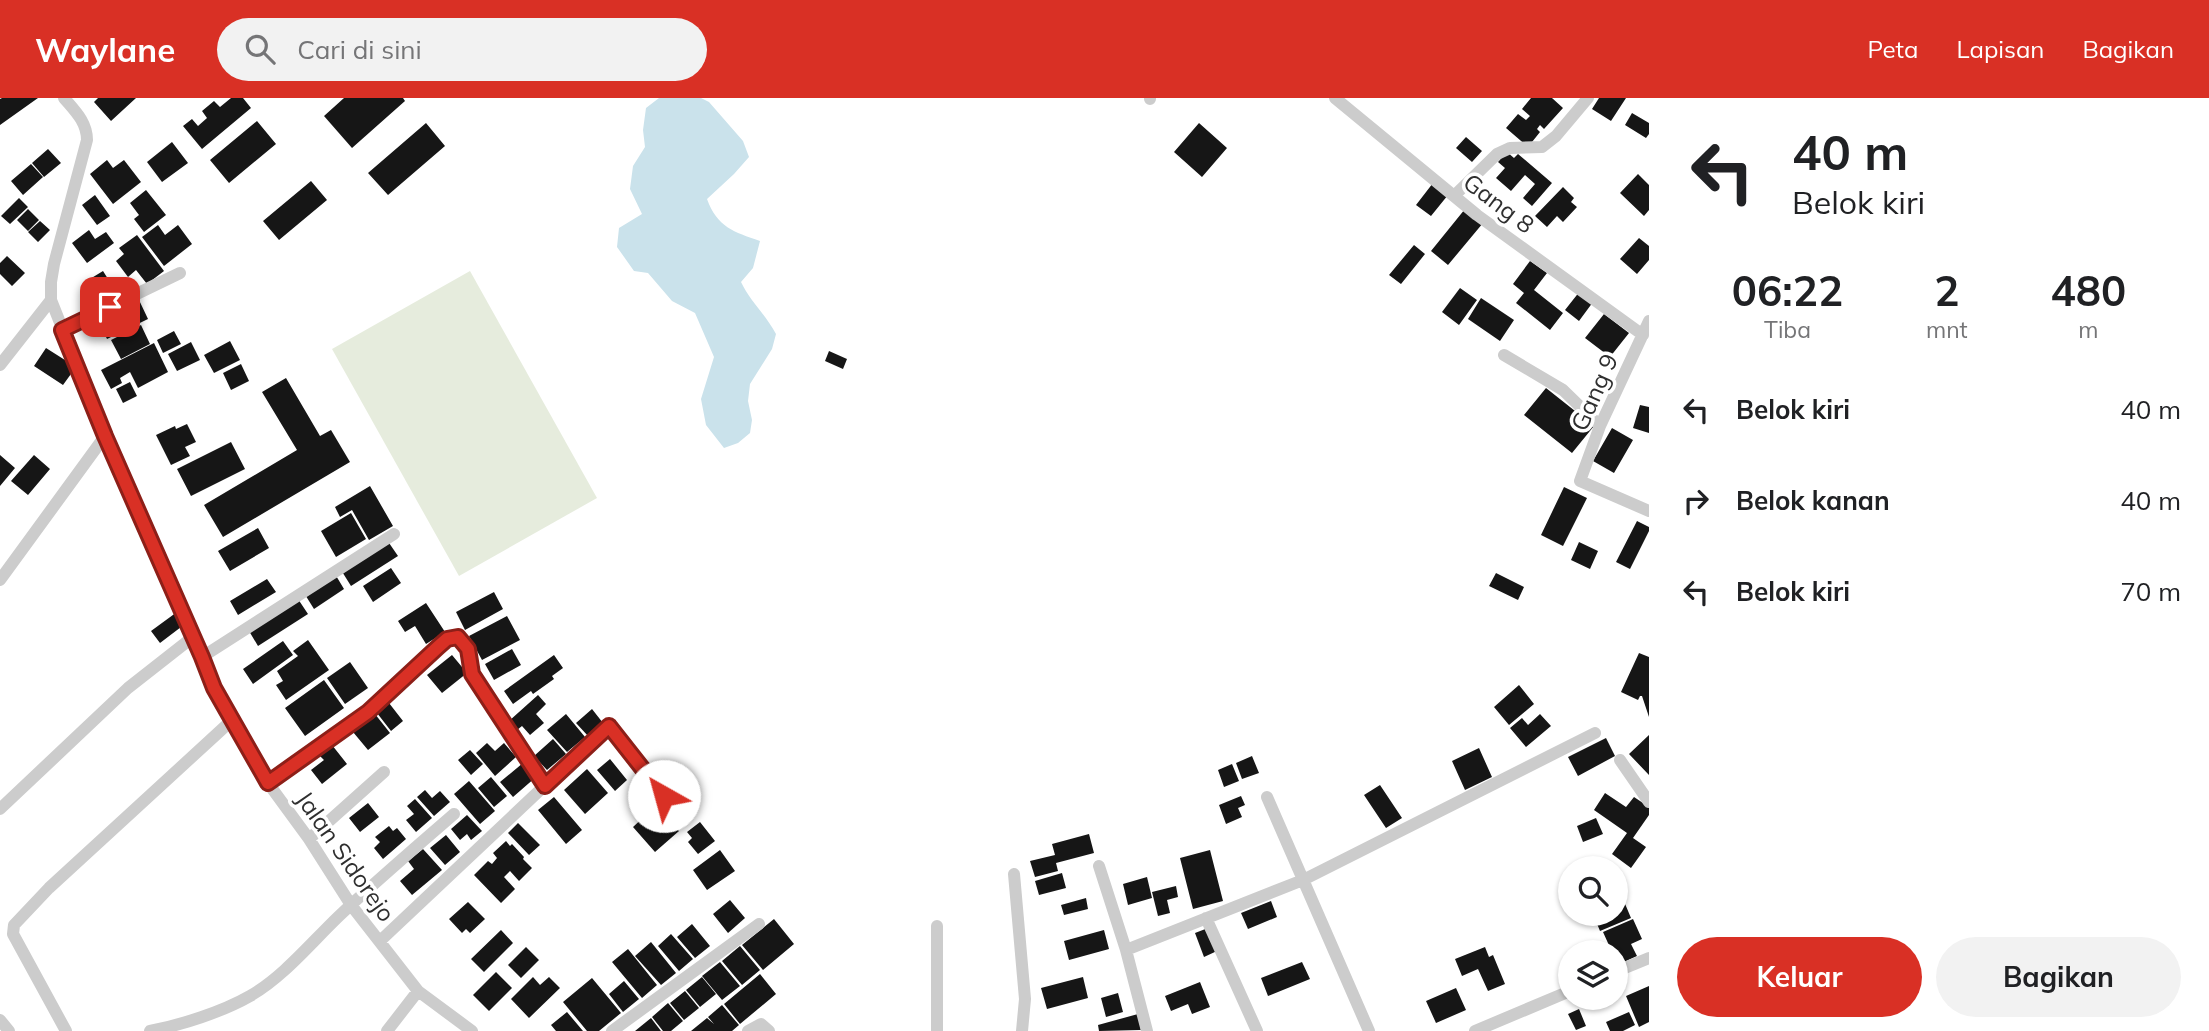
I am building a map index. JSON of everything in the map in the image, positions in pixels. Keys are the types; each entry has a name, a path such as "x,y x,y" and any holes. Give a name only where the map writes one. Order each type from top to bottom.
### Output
{"street":[{"name":"Jalan Sidorejo","path":"64,98 83,122 88,140 54,264 51,300 105,436 214,688 268,783 309,839 351,905 418,991 472,1031"},
{"name":"Gang 8","path":"1335,98 1454,196 1643,335"},
{"path":"1454,196 1497,154 1510,148 1542,147 1556,136 1588,98"},
{"path":"62,330 180,274"},
{"path":"0,365 51,300"},
{"name":"Gang 9","path":"1649,321 1600,426 1580,481 1649,511"},
{"path":"1504,355 1563,390 1600,426"},
{"path":"0,580 105,436"},
{"path":"202,657 394,534"},
{"path":"0,809 128,688 193,637"},
{"path":"268,783 368,712 447,639 458,637 468,649 472,674 545,786"},
{"path":"66,1031 13,934 14,925 50,887 231,720"},
{"path":"380,941 609,726 664,796"},
{"path":"1126,950 1303,880 1595,733"},
{"path":"1620,760 1649,802"},
{"path":"309,839 384,772"},
{"path":"1267,797 1369,1031"},
{"path":"150,1031 195,1018 251,995 285,968 453,814"},
{"path":"1099,866 1126,950 1147,1031"},
{"path":"1014,874 1025,999 1022,1031"},
{"path":"1206,918 1257,1031"},
{"path":"612,1031 759,924"},
{"path":"937,926 937,1031"},
{"path":"1628,967 1649,958"},
{"path":"387,1031 418,991"},
{"path":"1475,1031 1558,996"},
{"path":"0,1020 9,1031"},
{"path":"748,1031 761,1024 769,1031"}],"green space":[{"path":"470,271 597,498 459,576 332,349"}],"water":[{"path":"659,98 701,98 709,102 743,141 749,157 707,199 721,222 734,231 760,241 753,268 741,282 776,334 772,349 750,384 750,433 738,443 724,448 706,425 701,399 714,357 695,313 672,301 648,273 634,271 617,247 619,228 642,214 630,189 633,166 645,147 643,130 646,108"}],"building":[{"path":"2,98 38,98 0,125"},
{"path":"98,98 136,98 111,121 94,102"},
{"path":"231,98 243,98 251,108 202,149 183,126 192,119 198,126 207,118 202,111 214,101 220,107"},
{"path":"344,98 403,98 405,101 352,148 324,116"},
{"path":"1531,98 1552,98 1563,108 1544,129 1540,125 1537,129 1540,132 1528,147 1506,128 1518,114 1526,120 1530,116 1522,109"},
{"path":"1599,98 1626,98 1611,121 1592,109"},
{"path":"1632,113 1649,123 1649,134 1646,138 1625,125"},
{"path":"257,121 276,144 229,183 210,160"},
{"path":"426,123 445,146 388,195 368,173"},
{"path":"1199,123 1227,148 1202,177 1174,152"},
{"path":"1466,137 1482,151 1472,162 1456,148"},
{"path":"172,142 188,163 162,182 147,162"},
{"path":"48,149 61,163 44,177 32,163"},
{"path":"1507,152 1514,158 1518,154 1552,183 1532,206 1523,198 1535,184 1525,175 1511,191 1496,178 1505,168 1498,162"},
{"path":"107,160 113,168 124,160 141,182 113,204 90,174"},
{"path":"31,164 43,177 23,195 11,181"},
{"path":"1638,174 1649,185 1649,210 1644,216 1620,193"},
{"path":"311,181 327,200 279,240 263,221"},
{"path":"1433,183 1448,195 1431,216 1416,205"},
{"path":"1563,187 1574,198 1571,202 1577,207 1563,222 1557,216 1547,227 1535,216"},
{"path":"146,190 166,215 144,232 134,219 139,215 130,203"},
{"path":"95,195 110,216 97,225 82,205"},
{"path":"19,198 28,207 10,224 1,216"},
{"path":"28,209 39,220 28,231 17,220"},
{"path":"1465,209 1483,223 1448,265 1431,251"},
{"path":"40,221 50,230 38,242 28,232"},
{"path":"158,225 165,235 178,225 192,244 164,266 142,237"},
{"path":"89,230 95,239 106,232 114,243 87,263 72,243"},
{"path":"137,235 164,271 147,284 136,270 128,277 116,261 124,254 119,248"},
{"path":"1639,238 1649,246 1649,260 1637,274 1620,259"},
{"path":"1414,245 1425,254 1401,284 1389,275"},
{"path":"7,256 25,273 12,286 0,274 0,263"},
{"path":"1530,261 1547,273 1534,290 1563,313 1550,330 1516,303 1524,293 1513,284"},
{"path":"103,271 115,290 111,292 115,297 104,303 101,298 97,301 95,297 89,301 83,291 89,287 85,282"},
{"path":"1460,288 1477,300 1459,325 1442,312"},
{"path":"1580,291 1593,302 1579,321 1565,310"},
{"path":"1481,298 1514,320 1500,341 1468,319"},
{"path":"139,300 148,319 107,339 101,326 111,321 108,315"},
{"path":"1604,314 1629,333 1610,357 1585,338"},
{"path":"141,325 150,344 121,359 111,340"},
{"path":"174,331 181,344 163,353 157,340"},
{"path":"230,341 240,360 214,373 204,355"},
{"path":"191,342 200,360 177,371 168,354"},
{"path":"154,343 168,372 138,388 130,372 120,378 122,383 111,389 101,370"},
{"path":"46,348 76,367 63,385 34,366"},
{"path":"829,351 847,359 843,369 825,361"},
{"path":"241,364 249,381 231,390 223,373"},
{"path":"286,378 320,436 331,430 350,462 223,537 204,505 297,450 262,392"},
{"path":"130,382 137,396 123,403 116,389"},
{"path":"1546,388 1594,426 1572,453 1524,415"},
{"path":"1640,405 1649,407 1649,433 1633,428"},
{"path":"187,424 196,442 185,447 190,456 171,465 156,435 175,426 176,429"},
{"path":"1612,428 1633,440 1614,473 1593,461"},
{"path":"231,442 245,469 191,496 177,469"},
{"path":"0,455 15,468 0,486"},
{"path":"34,455 50,469 28,495 11,481"},
{"path":"370,486 393,526 369,540 352,510 340,517 335,507"},
{"path":"1564,487 1587,498 1563,546 1541,535"},
{"path":"351,513 366,539 336,557 321,531"},
{"path":"1637,521 1649,527 1649,531 1630,569 1616,562"},
{"path":"258,528 269,548 230,571 218,551"},
{"path":"387,540 398,556 351,586 341,570"},
{"path":"1579,542 1598,551 1590,569 1571,560"},
{"path":"391,568 401,583 373,602 363,586"},
{"path":"1496,573 1524,587 1518,600 1489,586"},
{"path":"335,574 344,589 314,609 304,593"},
{"path":"267,579 276,592 238,615 230,601"},
{"path":"494,592 503,609 465,630 456,612"},
{"path":"298,599 308,614 258,646 249,631"},
{"path":"426,603 445,632 426,644 415,626 405,632 398,621"},
{"path":"177,612 185,624 160,643 151,631"},
{"path":"507,616 520,640 482,660 469,636"},
{"path":"308,640 329,670 286,700 276,685 283,681 277,671 298,656 293,651"},
{"path":"283,641 293,655 253,684 243,669"},
{"path":"512,649 521,665 494,680 485,664"},
{"path":"1639,653 1649,657 1649,717 1642,696 1638,700 1621,692"},
{"path":"452,655 467,673 442,693 427,675"},
{"path":"554,655 563,668 552,676 554,679 513,704 504,691"},
{"path":"350,662 368,688 345,704 327,678"},
{"path":"324,680 344,708 305,736 285,708"},
{"path":"1519,685 1534,704 1509,725 1494,707"},
{"path":"538,695 546,704 536,714 544,723 530,735 522,726 517,730 509,721"},
{"path":"389,703 403,721 391,731 377,713"},
{"path":"592,709 603,723 588,736 576,723"},
{"path":"375,714 390,733 368,750 353,732"},
{"path":"566,714 585,737 567,752 547,730"},
{"path":"1540,714 1551,726 1526,747 1510,728 1522,718 1528,725"},
{"path":"1649,735 1649,775 1629,754"},
{"path":"1606,738 1615,756 1578,776 1568,757"},
{"path":"553,739 566,754 547,770 534,756"},
{"path":"487,743 495,751 504,743 516,757 495,776 476,753"},
{"path":"332,745 347,764 322,784 311,770 324,760 319,755"},
{"path":"1479,748 1492,777 1465,790 1452,761"},
{"path":"470,750 483,764 471,775 458,760"},
{"path":"1252,756 1259,773 1242,779 1236,763"},
{"path":"610,759 627,780 615,791 597,770"},
{"path":"523,763 536,777 513,797 500,782"},
{"path":"1232,764 1239,781 1224,787 1218,770"},
{"path":"587,769 608,793 585,814 564,790"},
{"path":"491,777 507,796 494,807 478,788"},
{"path":"469,781 495,811 480,824 454,794"},
{"path":"1380,785 1402,818 1386,828 1364,795"},
{"path":"425,790 432,798 440,791 450,802 434,816 417,797"},
{"path":"1605,793 1626,807 1634,797 1649,807 1649,815 1633,838 1646,847 1631,868 1628,866 1628,856 1612,854 1627,833 1594,810"},
{"path":"1241,796 1245,805 1238,808 1242,817 1226,824 1219,805"},
{"path":"554,797 582,830 566,844 538,810"},
{"path":"415,799 432,818 416,832 406,820 414,814 407,806"},
{"path":"368,803 379,817 360,832 349,818"},
{"path":"648,813 656,821 664,814 679,831 655,852 633,827"},
{"path":"467,815 482,831 471,840 467,834 460,840 451,829"},
{"path":"1596,818 1603,834 1583,842 1577,826"},
{"path":"700,822 715,841 698,854 688,842 692,838 687,832"},
{"path":"518,823 540,845 529,855 508,833"},
{"path":"389,826 393,831 397,828 406,839 383,859 374,848 380,842 375,837"},
{"path":"1089,834 1094,853 1056,863 1058,871 1035,877 1030,861 1055,855 1052,844"},
{"path":"446,835 460,852 445,865 430,848"},
{"path":"506,841 510,846 512,844 532,868 519,881 510,871 504,877 515,889 501,903 474,875 488,861 492,864 497,858 493,853"},
{"path":"423,849 442,870 412,895 400,881 414,869 408,861"},
{"path":"720,850 735,871 707,890 693,870"},
{"path":"1210,850 1223,901 1193,909 1180,858"},
{"path":"1062,873 1066,888 1039,895 1035,881"},
{"path":"1147,877 1152,898 1128,905 1123,884"},
{"path":"1176,886 1178,897 1167,900 1170,913 1158,916 1152,892"},
{"path":"1086,898 1088,909 1064,915 1061,905"},
{"path":"730,900 745,918 728,933 713,914"},
{"path":"1271,901 1277,917 1248,929 1241,913"},
{"path":"468,902 485,919 470,933 466,929 462,933 449,919"},
{"path":"774,919 794,944 763,970 742,945"},
{"path":"1633,919 1642,939 1631,944 1637,956 1628,960 1628,940 1607,940 1603,932 1617,926 1628,926 1628,921"},
{"path":"692,924 710,946 695,958 677,937"},
{"path":"1598,926 1612,926 1600,931"},
{"path":"1208,928 1217,951 1204,957 1195,933"},
{"path":"501,930 513,943 484,972 471,959"},
{"path":"1104,930 1109,949 1069,960 1064,941"},
{"path":"671,934 693,959 679,971 658,946"},
{"path":"651,942 676,973 661,985 635,956"},
{"path":"740,946 760,970 742,985 722,961"},
{"path":"526,947 539,960 521,978 508,965"},
{"path":"1485,947 1489,957 1493,955 1505,984 1488,991 1478,969 1462,976 1455,959"},
{"path":"628,949 657,985 642,998 612,962"},
{"path":"720,962 740,986 722,1000 702,976"},
{"path":"1302,962 1310,979 1268,996 1261,978"},
{"path":"496,972 512,988 489,1011 473,995"},
{"path":"760,974 776,994 740,1024 724,1004"},
{"path":"533,977 540,985 549,977 560,988 529,1018 511,999"},
{"path":"702,977 716,994 700,1007 686,990"},
{"path":"1083,977 1088,998 1047,1009 1041,988"},
{"path":"592,978 621,1013 599,1031 587,1031 563,1002"},
{"path":"624,981 639,999 623,1012 609,994"},
{"path":"1200,982 1210,1007 1192,1014 1188,1004 1171,1011 1165,996"},
{"path":"1649,986 1649,1022 1639,1027 1628,995"},
{"path":"1456,988 1466,1010 1436,1023 1426,1001"},
{"path":"685,991 699,1008 684,1020 670,1003"},
{"path":"1118,993 1123,1012 1106,1017 1101,998"},
{"path":"668,1003 683,1021 671,1031 663,1031 652,1017"},
{"path":"722,1005 739,1025 732,1031 691,1031 707,1018 714,1024 708,1017"},
{"path":"1579,1010 1586,1026 1576,1030 1568,1014"},
{"path":"567,1012 583,1031 556,1031 551,1025"},
{"path":"1629,1012 1635,1025 1623,1031 1610,1031 1606,1022"},
{"path":"1138,1014 1141,1030 1099,1031 1098,1025"},
{"path":"651,1018 661,1031 635,1031"}],"route":[{"path":"110,307 62,330 214,688 268,783 368,712 447,639 458,637 468,649 472,674 545,786 609,726 664,796"}]}
